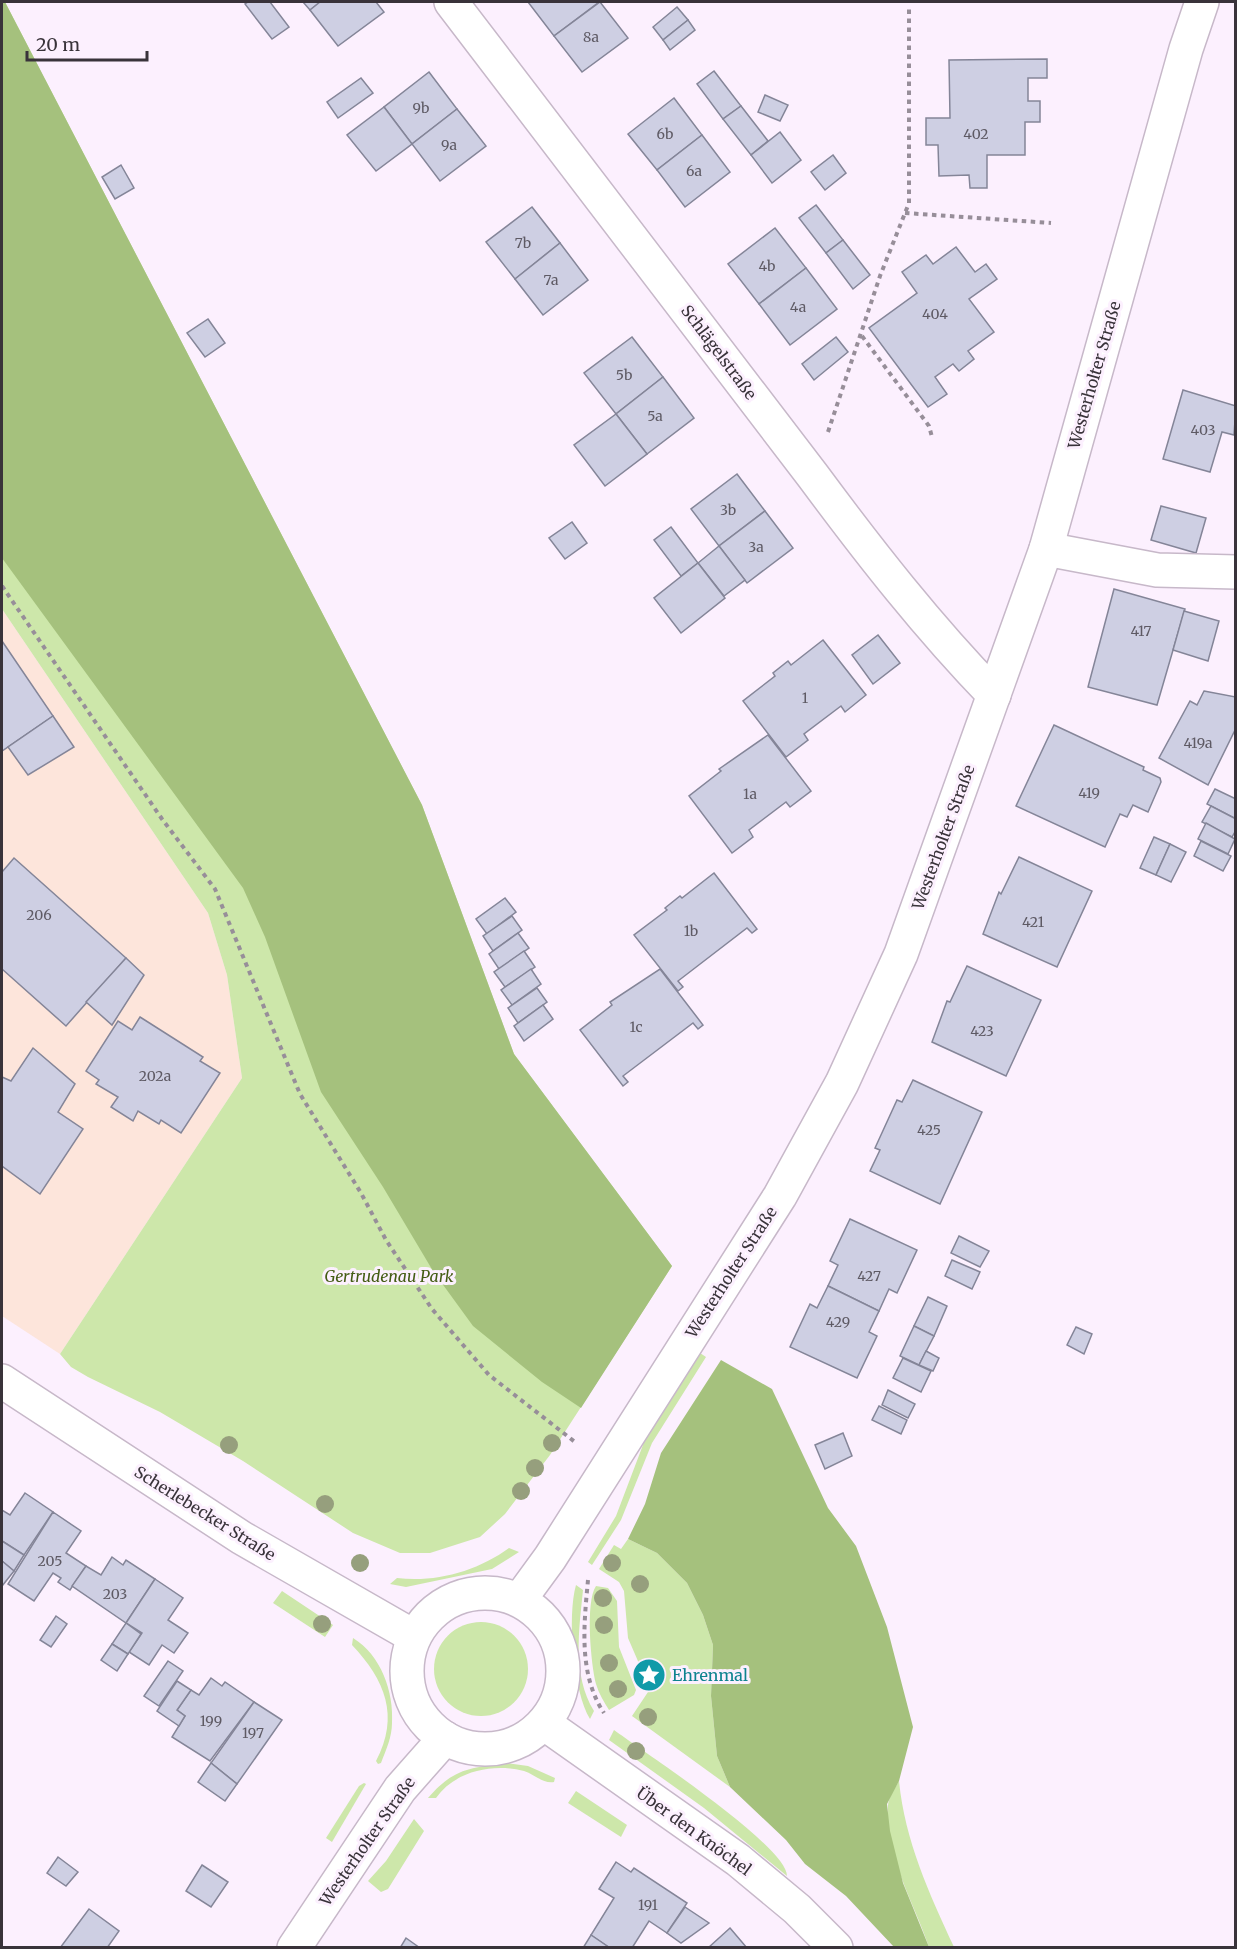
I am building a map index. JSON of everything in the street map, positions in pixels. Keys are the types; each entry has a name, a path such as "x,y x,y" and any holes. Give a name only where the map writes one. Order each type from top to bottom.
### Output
{"street":[{"name":"Schlägelstraße","path":"451,2 868,551 944,644 994,695"},
{"name":"Westerholter Straße","path":"520,1599 550,1558 780,1196 842,1083 901,954 1046,549 1186,49 1202,2"},
{"path":"1046,549 1157,570 1236,572"},
{"name":"Scherlebecker Straße","path":"2,1381 242,1538 413,1636"},
{"path":"495,1593 520,1599 542,1617 557,1642 563,1670 558,1699 545,1724 528,1738 508,1746 476,1748 445,1738 427,1724 414,1705 407,1682 407,1659 413,1636 427,1617 455,1599 470,1594 495,1593"},
{"name":"Über den Knöchel","path":"545,1724 738,1860 797,1909 836,1947"},
{"name":"Westerholter Straße","path":"294,1947 400,1789 445,1738"}],"path":[{"path":"828,432 909,203 909,9"},
{"path":"904,213 1051,223"},
{"path":"861,335 929,426 932,437"},
{"path":"2,586 162,819 215,889 300,1094 361,1193 386,1240 432,1309 489,1375 575,1442"},
{"path":"588,1580 585,1617 587,1667 590,1686 604,1713"}],"shaded area":[{"path":"2,609 208,913 227,975 242,1078 60,1354 2,1316"}],"green space":[{"name":"Gertrudenau Park","path":"2,2 5,2 422,805 514,1054 672,1266 550,1455 505,1514 480,1537 430,1553 400,1553 353,1533 243,1461 160,1412 71,1367 60,1354 242,1078 227,975 208,913 2,609"},
{"name":"Gertrudenau Park","path":"2,2 5,2 422,805 514,1054 672,1266 581,1408 542,1382 473,1326 433,1271 383,1187 321,1092 265,937 243,888 2,558"},
{"path":"700,1353 706,1357 652,1443 621,1520 592,1565 588,1562 616,1516 646,1437"},
{"path":"721,1360 772,1389 828,1508 856,1546 887,1627 913,1727 899,1781 887,1804 890,1831 903,1883 929,1947 894,1947 846,1896 805,1864 786,1840 730,1787 717,1756 711,1696 713,1645 703,1615 687,1583 657,1553 628,1539 645,1504 661,1453"},
{"path":"628,1539 657,1553 687,1583 703,1615 713,1645 711,1696 717,1756 730,1787 632,1716 650,1689 628,1638 624,1591 619,1582 599,1569 614,1545 621,1549"},
{"path":"509,1548 519,1552 492,1569 406,1587 390,1584 397,1578 426,1579 456,1574 484,1563"},
{"path":"576,1585 583,1590 579,1652 582,1683 594,1711 590,1719 579,1691 573,1653 572,1615"},
{"path":"596,1586 608,1588 617,1601 619,1647 636,1690 634,1695 609,1710 597,1688 592,1663 590,1619"},
{"path":"282,1591 333,1625 325,1637 273,1603"},
{"path":"481,1622 499,1626 514,1636 524,1651 528,1669 524,1687 514,1702 499,1712 481,1716 463,1712 448,1702 438,1687 434,1669 438,1651 448,1636 463,1626"},
{"path":"353,1638 363,1645 378,1664 391,1699 391,1733 381,1763 378,1764 376,1761 383,1745 388,1714 380,1685 352,1645"},
{"path":"614,1730 740,1822 781,1862 787,1876 704,1808 609,1740"},
{"path":"507,1763 528,1766 555,1778 554,1782 542,1780 524,1771 488,1769 464,1775 453,1781 436,1798 428,1798 446,1781 463,1771"},
{"path":"899,1781 912,1846 927,1887 954,1947 929,1947 896,1861 888,1824 888,1803"},
{"path":"366,1784 332,1842 326,1838 359,1786"},
{"path":"576,1791 627,1825 621,1837 568,1803"},
{"path":"414,1819 424,1831 388,1889 381,1892 368,1881 386,1861"}],"building":[{"path":"270,2 289,27 272,39 245,4"},
{"path":"303,2 320,2 310,10"},
{"path":"320,2 376,2 384,12 338,46 310,10"},
{"path":"528,2 599,2 554,36"},
{"path":"600,2 628,38 582,72 554,36"},
{"path":"677,7 688,20 663,40 653,27"},
{"path":"688,20 695,30 670,50 663,40"},
{"path":"1047,59 1047,78 1028,78 1028,101 1040,101 1040,122 1025,122 1025,155 987,155 987,188 970,188 969,175 939,176 938,145 926,145 926,118 950,118 949,60"},
{"path":"714,71 741,106 723,119 697,84"},
{"path":"429,72 457,109 412,144 384,107"},
{"path":"361,78 373,93 338,118 327,102"},
{"path":"765,95 788,105 780,121 758,112"},
{"path":"674,98 702,135 657,170 628,134"},
{"path":"741,106 768,141 751,155 723,119"},
{"path":"384,107 412,144 376,171 347,135"},
{"path":"457,109 486,146 440,181 412,144"},
{"path":"780,132 801,160 772,183 751,155"},
{"path":"702,135 730,172 685,207 657,170"},
{"path":"833,155 846,173 825,190 811,172"},
{"path":"121,165 134,188 115,199 102,177"},
{"path":"816,205 843,240 826,253 799,218"},
{"path":"532,207 560,243 515,279 486,242"},
{"path":"775,228 806,268 759,304 728,264"},
{"path":"843,240 870,275 853,289 826,253"},
{"path":"560,243 588,280 543,315 515,279"},
{"path":"956,247 975,272 986,264 997,279 969,299 994,332 968,351 974,359 959,371 953,364 935,377 947,394 928,407 869,328 917,293 902,272 926,255 933,264"},
{"path":"806,268 837,309 790,345 759,304"},
{"path":"208,319 225,343 205,357 187,333"},
{"path":"632,337 663,377 616,414 584,373"},
{"path":"836,337 848,352 814,380 802,364"},
{"path":"663,377 694,418 647,454 616,414"},
{"path":"1183,390 1236,406 1234,435 1222,432 1210,472 1163,459"},
{"path":"616,414 647,454 605,486 574,445"},
{"path":"737,474 765,511 719,546 691,509"},
{"path":"1161,506 1206,518 1196,553 1151,540"},
{"path":"765,511 793,548 747,583 719,546"},
{"path":"572,522 587,543 565,559 549,538"},
{"path":"671,527 698,563 681,576 654,540"},
{"path":"719,546 745,580 724,596 698,563"},
{"path":"698,563 725,598 681,633 654,598"},
{"path":"1114,589 1185,609 1157,705 1088,687"},
{"path":"1184,611 1219,621 1208,661 1173,650"},
{"path":"878,635 900,663 873,684 852,655"},
{"path":"823,640 866,695 845,712 841,706 804,734 808,740 786,757 743,701 775,676 773,673 788,661 791,665"},
{"path":"2,641 53,716 2,751"},
{"path":"1204,691 1236,697 1236,728 1208,785 1159,758 1190,701 1197,705"},
{"path":"53,716 74,747 28,775 8,747"},
{"path":"1054,725 1144,767 1143,770 1160,778 1161,782 1148,812 1133,805 1127,817 1120,814 1105,847 1016,806"},
{"path":"768,735 811,791 790,807 786,802 749,830 753,837 732,853 689,796 721,771 719,769"},
{"path":"1215,789 1236,799 1236,819 1207,804"},
{"path":"1211,806 1236,819 1236,830 1232,837 1202,822"},
{"path":"1206,823 1235,839 1228,854 1198,839"},
{"path":"1154,837 1170,844 1156,875 1140,868"},
{"path":"1201,841 1231,856 1223,871 1194,856"},
{"path":"1170,844 1186,852 1171,882 1156,875"},
{"path":"1019,857 1092,891 1057,967 983,934 999,892 1001,894"},
{"path":"14,858 126,958 66,1026 2,969 2,872"},
{"path":"714,873 757,929 752,933 747,928 678,981 683,987 678,991 634,935 667,910 665,908 680,896 682,898"},
{"path":"505,898 516,912 487,934 476,919"},
{"path":"512,916 522,930 493,951 483,936"},
{"path":"518,933 529,948 499,969 489,954"},
{"path":"524,951 535,967 505,987 494,972"},
{"path":"126,958 144,975 112,1025 86,1002"},
{"path":"967,966 1041,1000 1006,1076 932,1042 947,1001 950,1002"},
{"path":"531,969 541,984 512,1005 501,990"},
{"path":"660,969 703,1025 698,1029 693,1023 623,1076 628,1082 623,1086 580,1030 612,1005 610,1002"},
{"path":"537,988 547,1002 518,1023 508,1008"},
{"path":"543,1005 553,1019 524,1041 514,1026"},
{"path":"140,1017 203,1057 200,1061 220,1073 181,1133 161,1120 159,1124 138,1111 133,1121 111,1107 118,1097 96,1084 99,1080 86,1071 118,1021 132,1030"},
{"path":"33,1048 75,1084 58,1112 83,1129 40,1194 2,1166 2,1077 11,1081"},
{"path":"913,1080 982,1112 940,1204 870,1171 880,1150 875,1148 897,1100 902,1102"},
{"path":"850,1219 917,1250 897,1293 889,1289 879,1311 828,1286 838,1265 830,1261"},
{"path":"959,1236 989,1251 980,1267 951,1253"},
{"path":"952,1260 980,1272 972,1289 945,1276"},
{"path":"828,1286 879,1311 869,1332 877,1336 857,1378 790,1347 810,1304 817,1308"},
{"path":"928,1297 947,1306 934,1336 914,1326"},
{"path":"914,1326 934,1336 919,1365 900,1356"},
{"path":"1076,1327 1092,1334 1084,1354 1067,1345"},
{"path":"926,1351 939,1358 933,1371 919,1365"},
{"path":"903,1358 931,1371 921,1392 893,1378"},
{"path":"888,1390 915,1404 908,1418 882,1405"},
{"path":"879,1406 907,1420 901,1434 872,1420"},
{"path":"843,1433 852,1456 825,1469 815,1445"},
{"path":"25,1493 53,1512 24,1555 2,1541 2,1510 10,1515"},
{"path":"53,1512 81,1531 66,1553 86,1566 70,1590 58,1582 61,1578 53,1573 34,1601 8,1584"},
{"path":"2,1541 24,1555 14,1571 2,1561"},
{"path":"112,1557 123,1565 126,1560 155,1579 126,1623 72,1586 86,1566 101,1575"},
{"path":"2,1561 14,1571 2,1586"},
{"path":"155,1579 183,1598 168,1620 188,1633 174,1653 162,1645 149,1665 129,1652 142,1633 126,1623"},
{"path":"56,1616 67,1624 51,1647 40,1640"},
{"path":"126,1623 141,1634 128,1654 112,1644"},
{"path":"112,1644 128,1654 117,1671 101,1660"},
{"path":"168,1661 183,1671 159,1706 144,1696"},
{"path":"211,1678 222,1686 225,1682 254,1702 210,1761 172,1737 185,1716 177,1710 191,1690 199,1695"},
{"path":"177,1681 191,1690 177,1710 185,1716 179,1726 157,1711"},
{"path":"254,1702 282,1720 237,1784 211,1763"},
{"path":"211,1763 237,1784 225,1801 198,1782"},
{"path":"58,1857 78,1872 66,1886 47,1873"},
{"path":"616,1862 631,1872 634,1868 687,1903 667,1933 649,1921 632,1948 610,1948 591,1935 614,1898 599,1889"},
{"path":"202,1865 228,1882 211,1907 186,1891"},
{"path":"685,1907 709,1923 681,1943 667,1933"},
{"path":"89,1909 119,1931 107,1948 60,1948"},
{"path":"730,1928 747,1948 708,1948"},
{"path":"591,1935 610,1948 583,1948"},
{"path":"406,1938 420,1948 400,1948"}],"place":[{"name":"Ehrenmal","path":"649,1675"}]}
